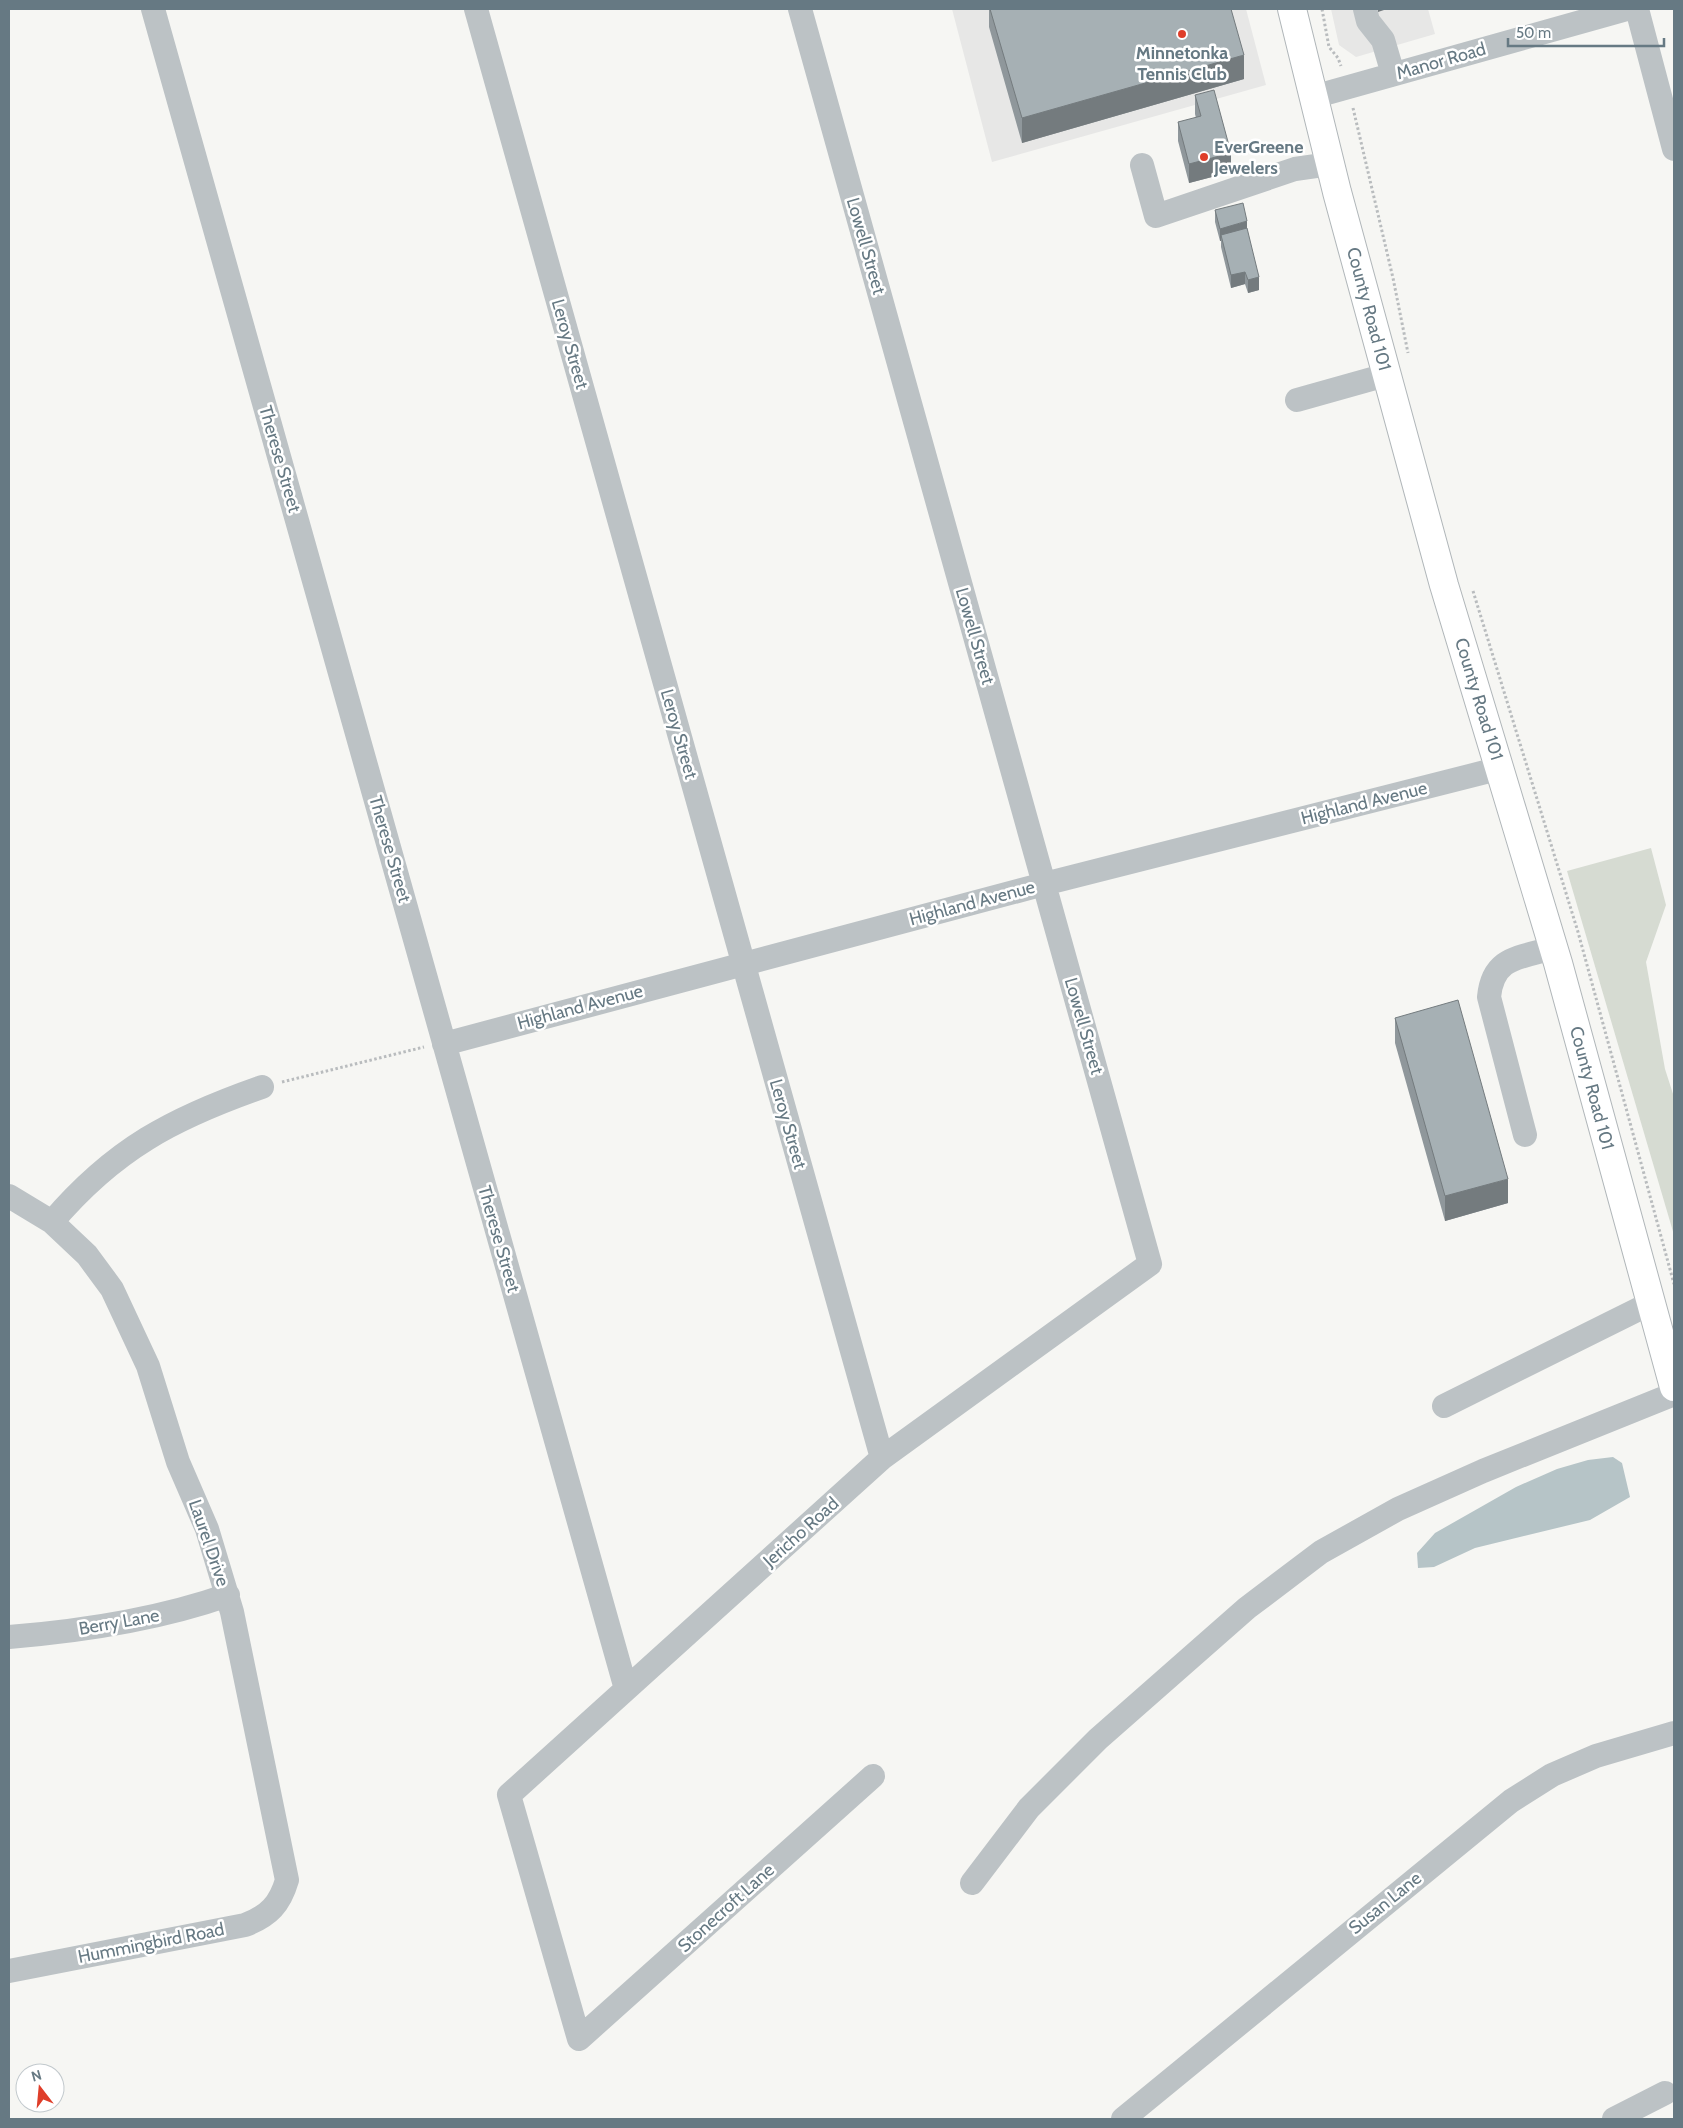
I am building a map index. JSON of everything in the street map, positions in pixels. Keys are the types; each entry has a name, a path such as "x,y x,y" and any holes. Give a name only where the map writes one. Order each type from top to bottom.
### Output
{"main road":[{"name":"County Road 101","path":"1292,9 1330,164 1444,585 1501,768 1553,948 1674,1387"}],"street":[{"name":"Therese Street","path":"153,9 626,1690"},
{"name":"Leroy Street","path":"476,9 882,1458"},
{"name":"Lowell Street","path":"800,9 1150,1264"},
{"path":"1365,9 1368,21 1383,40 1393,74"},
{"name":"Manor Road","path":"1313,97 1627,9"},
{"path":"1637,9 1674,149"},
{"path":"1142,165 1156,216 1295,169 1330,164"},
{"path":"1297,400 1386,375"},
{"name":"Highland Avenue","path":"444,1044 1044,884 1501,768"},
{"path":"1525,1135 1489,997 1491,981 1502,964 1553,948"},
{"path":"9,1196 52,1222 74,1196 106,1167 144,1139 185,1117 262,1087"},
{"name":"Laurel Drive","path":"52,1222 87,1255 112,1289 148,1366 178,1462 207,1529 228,1595 250,1692 287,1880 282,1896"},
{"name":"Jericho Road","path":"579,2039 509,1795 882,1458 1150,1264"},
{"path":"1444,1406 1651,1303"},
{"path":"972,1883 1029,1808 1084,1753 1247,1608 1321,1552 1406,1505 1483,1470 1674,1394"},
{"name":"Berry Lane","path":"9,1637 124,1623 197,1606 228,1595"},
{"name":"Susan Lane","path":"1122,2119 1511,1801 1552,1775 1596,1756 1674,1733"},
{"name":"Stonecroft Lane","path":"579,2039 873,1776"},
{"name":"Hummingbird Road","path":"9,1971 245,1925 267,1914 282,1896"},
{"path":"1614,2119 1665,2093"}],"path":[{"path":"1322,9 1329,47 1338,58 1347,87 1393,278 1409,360"},
{"path":"1473,589 1578,932 1674,1284"},
{"path":"262,1087 411,1050 444,1044"}],"shaded area":[{"path":"952,9 1246,9 1266,85 992,162"},
{"path":"1331,9 1428,9 1435,34 1356,57 1339,45"},
{"path":"1651,848 1666,905 1646,962 1665,1069 1674,1097 1674,1235 1567,871"},
{"path":"1613,1457 1622,1463 1630,1497 1590,1520 1475,1548 1434,1567 1418,1568 1417,1553 1435,1533 1516,1487 1557,1469 1588,1460"}],"building":[{"path":"990,9 1231,9 1244,55 1022,118"},
{"path":"1214,90 1231,153 1189,164 1178,122 1201,116 1195,95"},
{"path":"1243,203 1247,221 1220,229 1215,210"},
{"path":"1247,228 1259,277 1248,280 1245,272 1231,275 1221,235"},
{"path":"1458,1000 1508,1179 1445,1196 1395,1018"}],"place":[{"name":"Minnetonka Tennis Club","path":"1182,34"},
{"name":"EverGreene Jewelers","path":"1204,157"}]}
